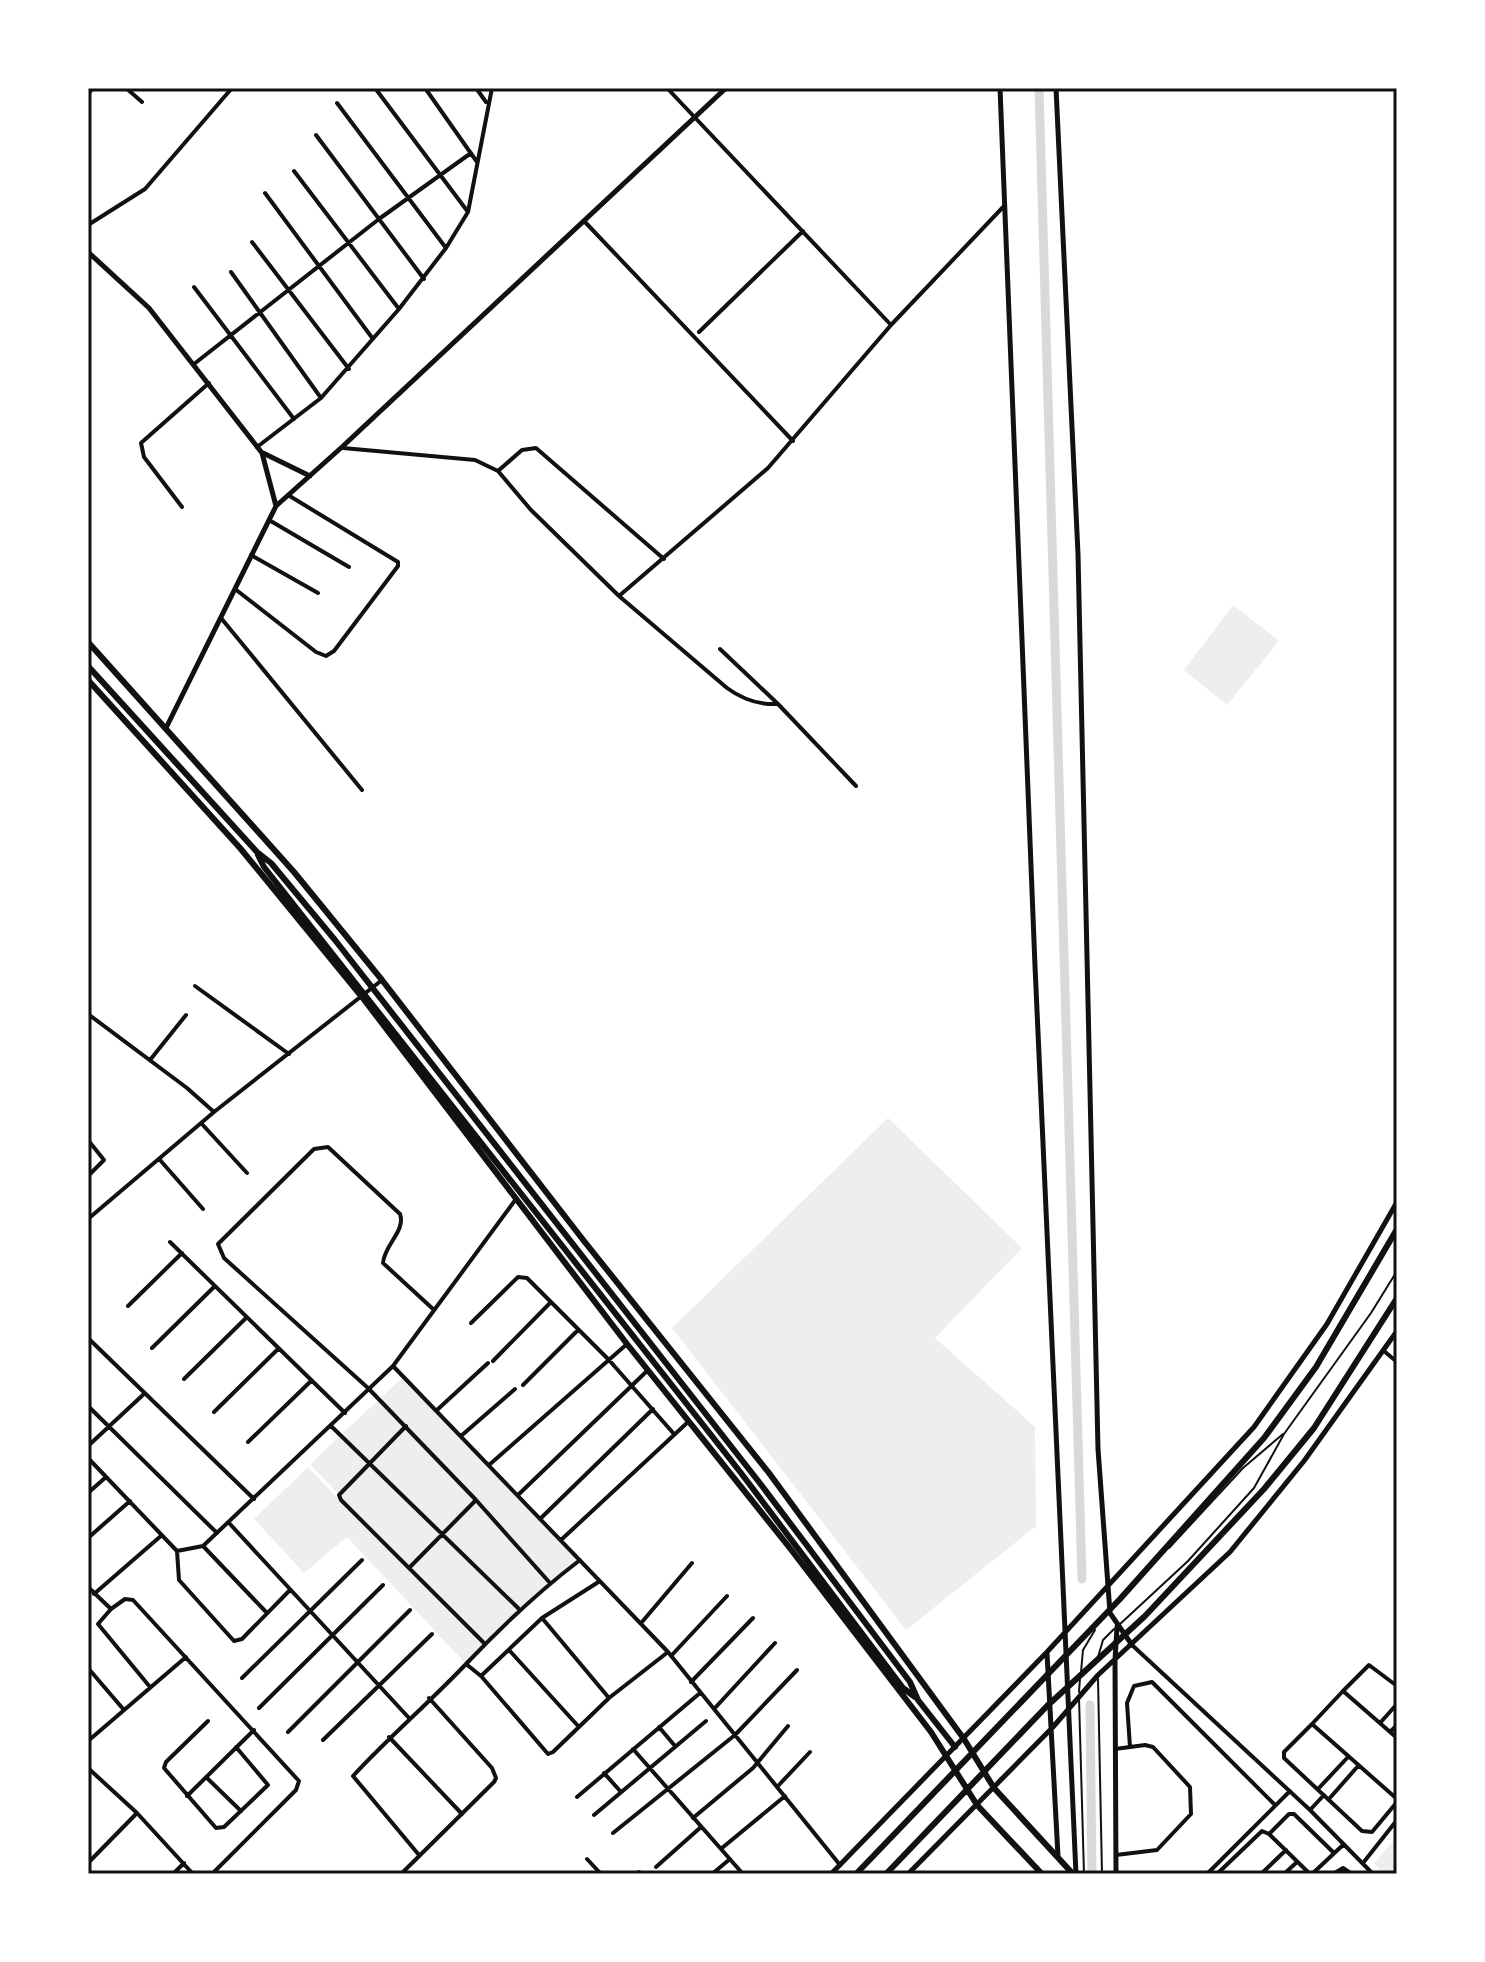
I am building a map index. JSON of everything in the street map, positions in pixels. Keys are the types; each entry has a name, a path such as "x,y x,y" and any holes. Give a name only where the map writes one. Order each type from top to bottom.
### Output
{"main road":[{"path":"88,642 294,872 382,980 574,1229 769,1473 964,1739 994,1788 1074,1874"},
{"path":"88,666 257,852 264,867 759,1482 910,1682 918,1700"},
{"path":"88,680 366,993 808,1561 903,1688 918,1700 955,1747"},
{"path":"366,993 516,1199 789,1547 947,1755 977,1805 1042,1874"},
{"path":"856,1874 1120,1599 1264,1438 1316,1367 1397,1229"},
{"path":"886,1874 1047,1706 1145,1616 1264,1489 1314,1428 1397,1298"},
{"path":"808,1561 814,1556"}],"street":[{"path":"88,94 93,88"},
{"path":"126,88 142,102"},
{"path":"88,225 145,189 232,88"},
{"path":"375,88 468,212"},
{"path":"425,88 478,164"},
{"path":"476,88 487,104"},
{"path":"257,447 321,398 349,369 446,248 468,212 492,88"},
{"path":"667,88 891,325"},
{"path":"166,728 276,506 726,88"},
{"path":"1000,88 1035,966 1070,1705 1074,1874"},
{"path":"1056,88 1078,554 1098,1449 1110,1613 1132,1645 1310,1810 1373,1874"},
{"path":"337,103 446,248"},
{"path":"316,135 424,279"},
{"path":"194,364 379,219 471,153"},
{"path":"294,171 399,309"},
{"path":"265,193 373,340"},
{"path":"619,596 768,468 891,325 1005,205"},
{"path":"585,222 793,441"},
{"path":"699,332 803,231"},
{"path":"252,242 349,369"},
{"path":"88,252 149,308 262,453 310,476"},
{"path":"231,272 321,398"},
{"path":"194,287 294,420"},
{"path":"182,507 144,457 141,443 209,383"},
{"path":"342,447 475,460 498,471 531,510 619,596 733,692 761,703 778,704"},
{"path":"498,471 522,450 536,448 664,559"},
{"path":"262,453 276,506"},
{"path":"235,589 316,652 326,656 334,651 398,566 398,562 288,495"},
{"path":"269,520 349,567"},
{"path":"251,555 318,593"},
{"path":"221,618 362,790"},
{"path":"720,649 778,704 856,786"},
{"path":"88,1219 214,1112 382,980"},
{"path":"195,986 289,1054"},
{"path":"88,1014 214,1112"},
{"path":"150,1060 186,1015"},
{"path":"201,1123 247,1173"},
{"path":"88,1140 104,1160 88,1176"},
{"path":"433,1309 383,1263 386,1251 402,1224 400,1214 328,1147 314,1149 221,1241 218,1249 224,1258 406,1426 550,1583"},
{"path":"159,1159 203,1209"},
{"path":"177,1551 203,1546 393,1366 516,1199"},
{"path":"831,1874 1066,1632 1254,1427 1327,1324 1397,1202"},
{"path":"170,1242 345,1413"},
{"path":"128,1306 182,1253"},
{"path":"471,1323 518,1277 527,1278 609,1360 674,1434"},
{"path":"152,1348 215,1286"},
{"path":"436,1411 551,1302"},
{"path":"184,1379 246,1318"},
{"path":"523,1385 578,1330"},
{"path":"908,1874 1053,1727 1098,1675 1230,1552 1304,1461 1397,1331"},
{"path":"88,1338 254,1499"},
{"path":"489,1465 627,1344"},
{"path":"214,1412 278,1349"},
{"path":"1383,1350 1397,1362"},
{"path":"393,1366 669,1654 840,1865"},
{"path":"518,1495 648,1370"},
{"path":"248,1442 311,1381"},
{"path":"461,1436 515,1389"},
{"path":"88,1446 145,1393"},
{"path":"88,1406 217,1533"},
{"path":"540,1519 653,1409"},
{"path":"561,1540 688,1421"},
{"path":"331,1426 519,1609"},
{"path":"406,1426 339,1495 484,1643"},
{"path":"88,1458 177,1551 179,1580 234,1641 242,1639 290,1590"},
{"path":"88,1493 106,1477"},
{"path":"410,1567 476,1500"},
{"path":"88,1538 130,1501"},
{"path":"228,1523 409,1718"},
{"path":"94,1594 162,1535"},
{"path":"203,1546 267,1613"},
{"path":"242,1678 362,1560"},
{"path":"419,1855 353,1776 519,1609 580,1560"},
{"path":"641,1623 692,1563"},
{"path":"481,1676 542,1618 600,1581"},
{"path":"259,1708 383,1585"},
{"path":"88,1587 111,1609"},
{"path":"466,1664 481,1676 546,1753 553,1752 609,1698 669,1654 727,1596"},
{"path":"150,1687 99,1628 99,1622 125,1599 133,1600 297,1776 299,1786 212,1874"},
{"path":"288,1732 410,1610"},
{"path":"542,1618 609,1698"},
{"path":"691,1682 753,1618"},
{"path":"1116,1874 1117,1626"},
{"path":"323,1740 432,1634"},
{"path":"714,1710 775,1643"},
{"path":"509,1650 579,1727"},
{"path":"1047,1652 1058,1856"},
{"path":"88,1741 186,1657"},
{"path":"1312,1724 1397,1801 1369,1833 1362,1831 1283,1755 1312,1724 1343,1691 1369,1665 1397,1686"},
{"path":"88,1668 124,1710"},
{"path":"613,1833 735,1735 797,1670"},
{"path":"1130,1747 1128,1696 1134,1686 1152,1682 1275,1805"},
{"path":"1343,1691 1397,1738"},
{"path":"577,1797 700,1693"},
{"path":"401,1874 494,1782 495,1773 429,1698"},
{"path":"1380,1723 1397,1704"},
{"path":"208,1721 165,1765 168,1775 216,1828 224,1827 268,1785 236,1747"},
{"path":"594,1815 706,1721"},
{"path":"1390,1732 1397,1725"},
{"path":"693,1818 753,1768 788,1726"},
{"path":"659,1727 675,1746"},
{"path":"187,1796 254,1730"},
{"path":"389,1737 462,1814"},
{"path":"1115,1749 1153,1747 1188,1783 1191,1814 1157,1850 1116,1855"},
{"path":"633,1749 743,1874"},
{"path":"777,1787 810,1752"},
{"path":"1318,1789 1348,1757"},
{"path":"1310,1810 1358,1766"},
{"path":"88,1768 137,1813 193,1874"},
{"path":"604,1773 621,1792"},
{"path":"206,1777 241,1811"},
{"path":"1207,1874 1290,1791"},
{"path":"721,1849 785,1796"},
{"path":"88,1863 137,1813"},
{"path":"1269,1834 1289,1814 1294,1814 1334,1853"},
{"path":"1363,1863 1397,1820"},
{"path":"656,1867 701,1827"},
{"path":"1217,1874 1259,1833 1265,1831 1311,1874 1344,1844"},
{"path":"1261,1874 1286,1850"},
{"path":"587,1859 601,1874"},
{"path":"712,1874 730,1859"},
{"path":"1284,1874 1297,1862"},
{"path":"173,1874 184,1863"},
{"path":"1333,1874 1343,1868 1352,1874"}],"lane":[{"path":"1102,1874 1098,1652 1103,1640 1188,1561 1254,1488 1284,1434 1371,1313 1397,1271"},
{"path":"1084,1874 1079,1695 1083,1650 1087,1639 1243,1468 1284,1434"}],"shaded area":[{"path":"1233,605 1279,641 1227,705 1184,670"},
{"path":"888,1118 1022,1248 935,1338 1035,1427 1036,1526 906,1630 672,1328"},
{"path":"405,1375 578,1559 466,1664 347,1537 304,1573 254,1519 308,1467 362,1524 364,1522 310,1464"},
{"path":"1397,1837 1397,1874 1384,1874 1374,1863"}],"waterway":[{"path":"1039,88 1082,1579"},
{"path":"1090,1705 1092,1874"}]}
